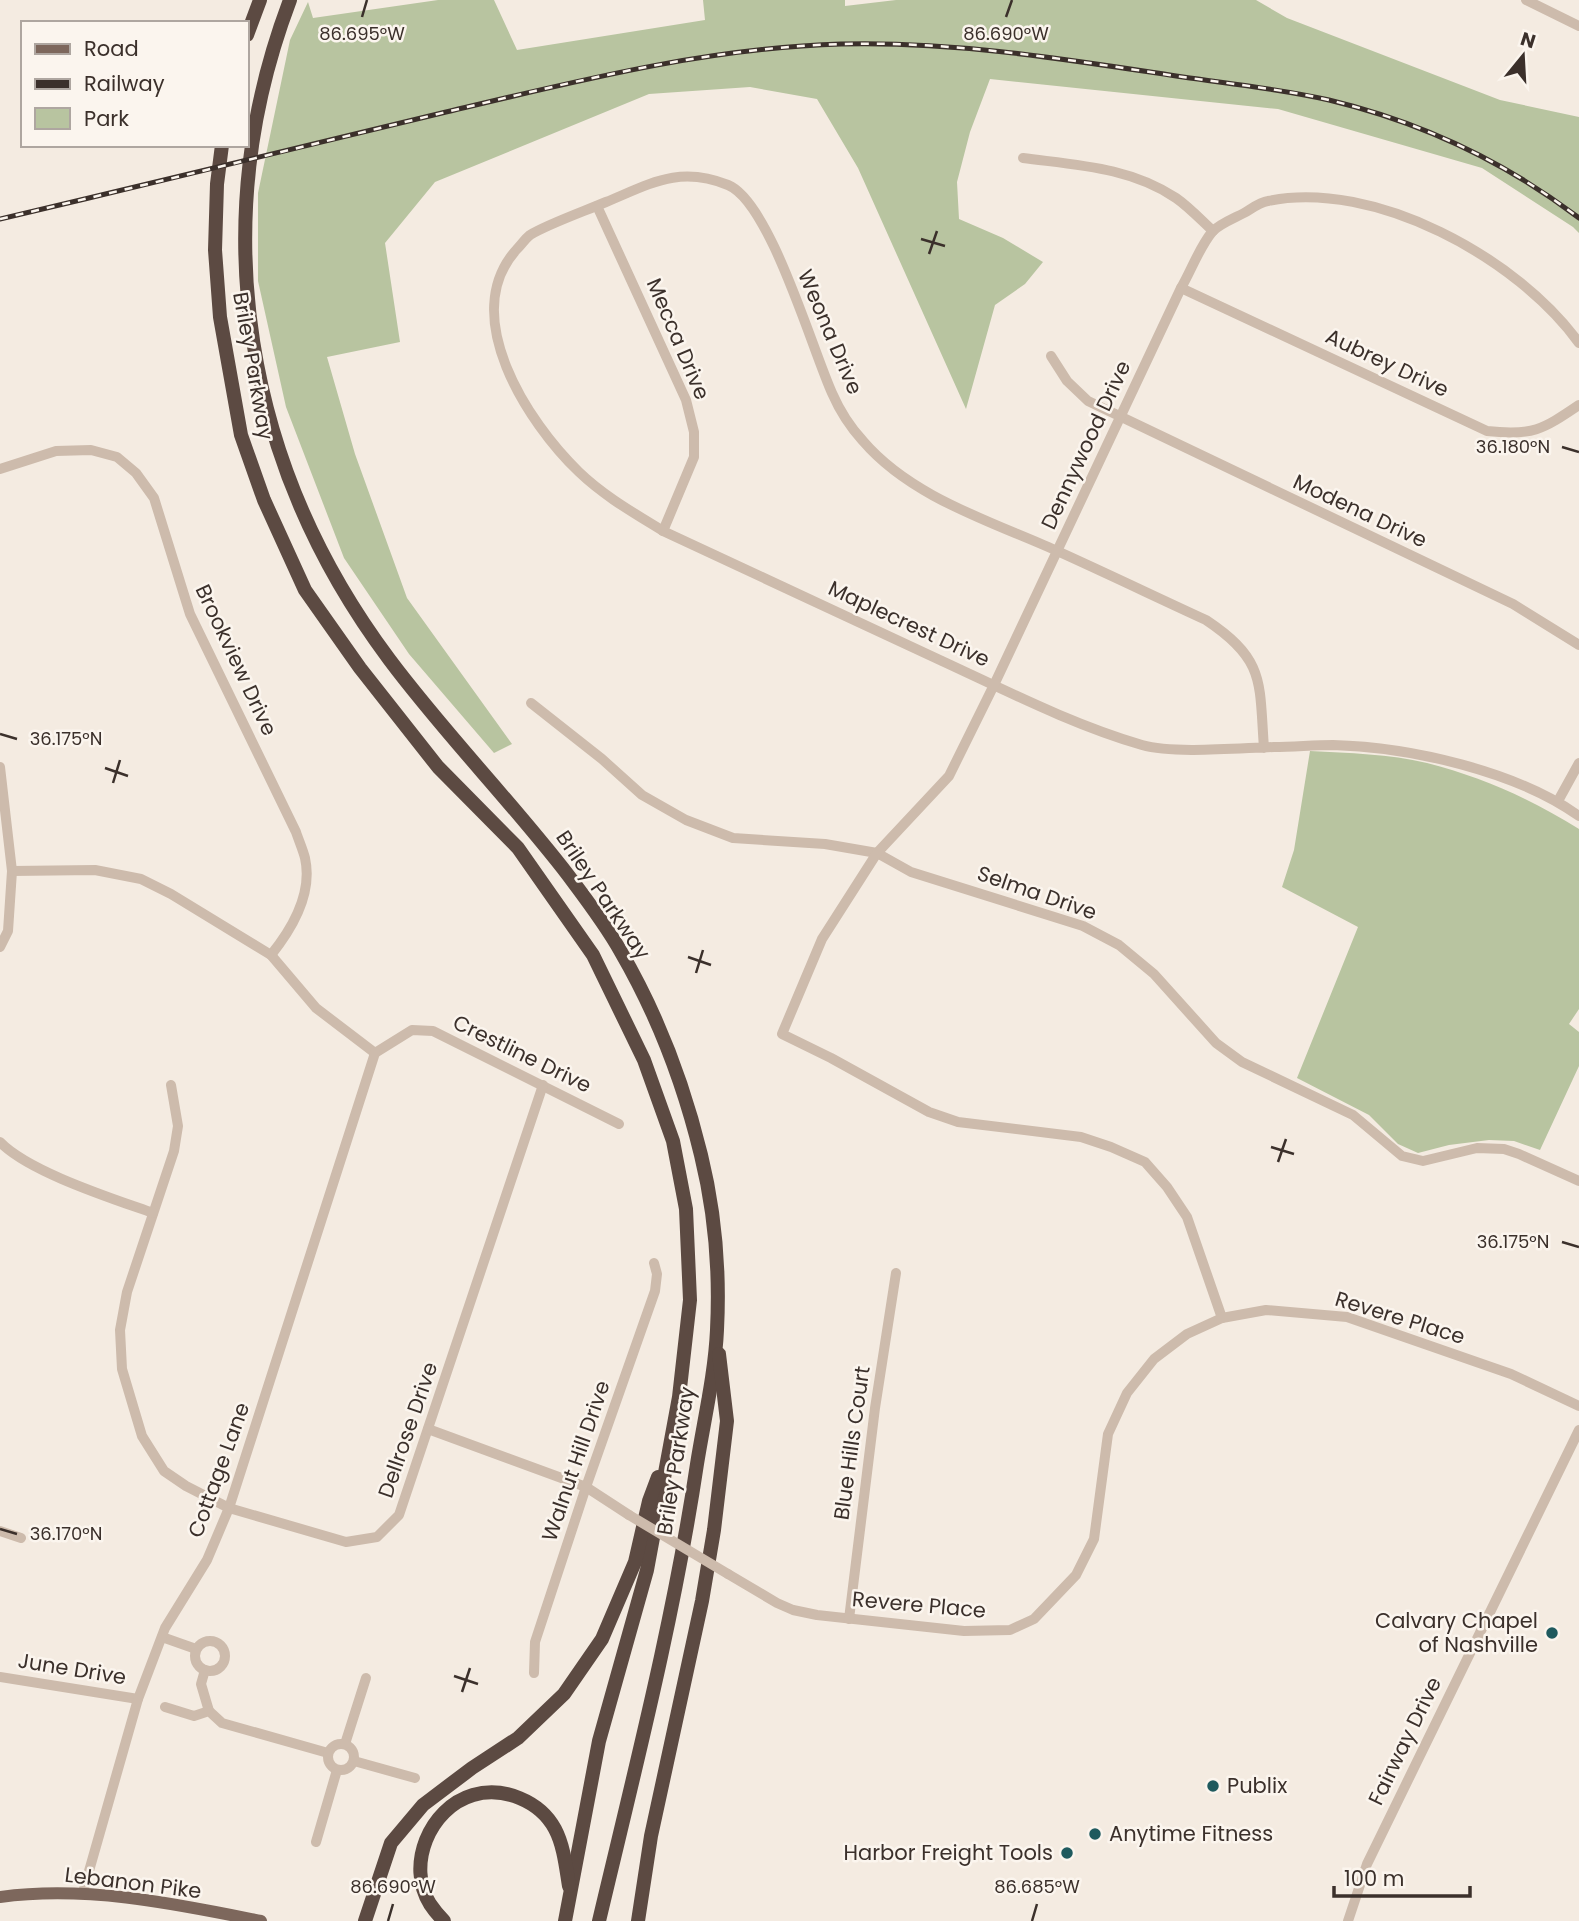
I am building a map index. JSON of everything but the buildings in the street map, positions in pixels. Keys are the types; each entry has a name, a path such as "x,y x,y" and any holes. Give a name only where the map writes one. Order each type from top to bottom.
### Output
{"highway":[{"path":"248,32 260,0"},
{"name":"Briley Parkway","path":"290,0 268,66 254,124 244,234 251,339 258,380 272,431 299,505 334,576 372,634 456,743 538,836 621,951 680,1082 701,1156 714,1223 717,1334 690,1516 673,1601 598,1921"},
{"name":"Briley Parkway","path":"222,147 217,184 215,250 220,317 241,435 264,500 305,590 360,668 438,767 518,848 593,955 644,1060 673,1141 686,1209 690,1300 680,1397 646,1570 599,1741 565,1921"},
{"path":"638,1921 650,1836 702,1601 718,1499 727,1421 717,1334"},
{"path":"365,1921 391,1843 415,1814 472,1768 518,1738 564,1695 602,1639 635,1562 649,1501 672,1440"},
{"path":"444,1921 430,1903 422,1886 422,1849 440,1819 454,1805 472,1795 508,1795 524,1799 536,1807 555,1828 565,1861 570,1898"}],"main road":[{"name":"Lebanon Pike","path":"0,1897 83,1892 225,1918 261,1921"}],"street":[{"path":"1526,0 1579,26"},
{"path":"1023,158 1109,169 1147,181 1178,199 1213,231 1266,201 1327,197 1377,206 1451,235 1513,276 1563,321 1579,343"},
{"name":"Weona Drive","path":"597,206 667,177 700,177 731,186 747,200 767,234 833,396 861,440 887,466 944,501 1206,620 1228,635 1249,658 1259,680 1264,748"},
{"name":"Mecca Drive","path":"597,206 686,400 694,432 694,457 663,531"},
{"name":"Maplecrest Drive","path":"597,206 529,236 506,261 494,290 496,333 511,379 547,438 581,474 623,506 663,531 1095,730 1146,746 1187,749 1332,745 1406,752 1483,771 1558,801 1579,816"},
{"name":"Dennywood Drive","path":"1213,231 1181,288 1058,551 948,776 877,853 822,939 782,1034 929,1112 958,1122 1081,1137 1145,1162 1167,1187 1187,1217 1222,1318"},
{"name":"Aubrey Drive","path":"1181,288 1488,431 1515,434 1545,428 1579,405"},
{"name":"Modena Drive","path":"1051,356 1067,381 1088,401 1119,418 1513,604 1579,645"},
{"name":"Brookview Drive","path":"0,469 56,451 91,450 117,457 136,473 154,498 190,614 296,832 305,859 306,887 298,911 286,936 271,955"},
{"name":"Selma Drive","path":"531,703 602,759 642,795 686,820 733,838 825,844 877,853 911,872 1083,926 1119,945 1154,974 1220,1046 1242,1062 1353,1115 1402,1156 1423,1160 1477,1148 1504,1149 1579,1181"},
{"path":"1558,801 1579,763"},
{"path":"0,767 12,871 8,931 0,947"},
{"path":"12,871 95,870 141,880 212,918 271,955 316,1008 375,1053"},
{"name":"Crestline Drive","path":"375,1053 412,1030 433,1031 619,1124"},
{"name":"Cottage Lane","path":"83,1892 138,1699 165,1628 207,1560 229,1508 375,1053"},
{"name":"Dellrose Drive","path":"171,1085 178,1126 174,1151 127,1292 120,1329 122,1368 142,1436 164,1471 186,1486 229,1508 346,1542 377,1537 399,1515 543,1085"},
{"path":"0,1142 12,1154 55,1174 99,1194 153,1213"},
{"name":"Walnut Hill Drive","path":"534,1673 535,1642 655,1292 657,1274 654,1263"},
{"name":"Blue Hills Court","path":"849,1619 875,1408 896,1273"},
{"name":"Revere Place","path":"428,1429 586,1487 763,1596 793,1610 849,1619 964,1631 1010,1630 1034,1619 1076,1575 1094,1539 1108,1434 1127,1392 1154,1359 1187,1334 1222,1318 1266,1310 1346,1317 1511,1374 1579,1406"},
{"name":"Fairway Drive","path":"1348,1921 1367,1864 1579,1430"},
{"path":"0,1531 21,1538"},
{"path":"162,1637 196,1649"},
{"path":"208,1640 218,1642 224,1650 225,1660 220,1668 205,1670 195,1660 196,1649 208,1640"},
{"path":"205,1670 201,1684 209,1711 222,1723 328,1753"},
{"name":"June Drive","path":"0,1677 138,1699"},
{"path":"345,1744 366,1678"},
{"path":"165,1707 194,1716 209,1711"},
{"path":"345,1744 353,1751 354,1761 347,1769 337,1770 329,1763 328,1753 335,1745 345,1744"},
{"path":"354,1761 415,1778"},
{"path":"316,1842 337,1770"}],"green space":[{"path":"438,0 494,0 517,50 705,20 703,0 845,0 845,6 896,0 1256,0 1287,18 1500,100 1579,117 1579,233 1482,168 1278,109 990,79 970,132 957,182 959,219 1003,238 1043,262 1025,284 995,305 966,409 858,168 817,99 750,87 649,94 435,182 385,243 400,342 327,357 355,454 407,598 512,744 494,753 409,654 344,558 286,407 258,281 258,193 290,40 308,2 313,18"},
{"path":"1310,751 1369,754 1427,763 1506,790 1579,829 1579,1009 1569,1024 1579,1032 1579,1066 1540,1150 1514,1141 1489,1140 1449,1145 1418,1153 1398,1144 1369,1115 1297,1078 1358,927 1282,887 1294,850"}],"railway":[{"path":"0,219 593,78 741,52 841,44 927,46 1056,58 1329,100 1396,120 1460,146 1521,179 1579,218"}],"place":[{"name":"Calvary Chapel of Nashville","path":"1552,1633"},
{"name":"Publix","path":"1213,1786"},
{"name":"Anytime Fitness","path":"1095,1834"},
{"name":"Harbor Freight Tools","path":"1067,1853"}]}
